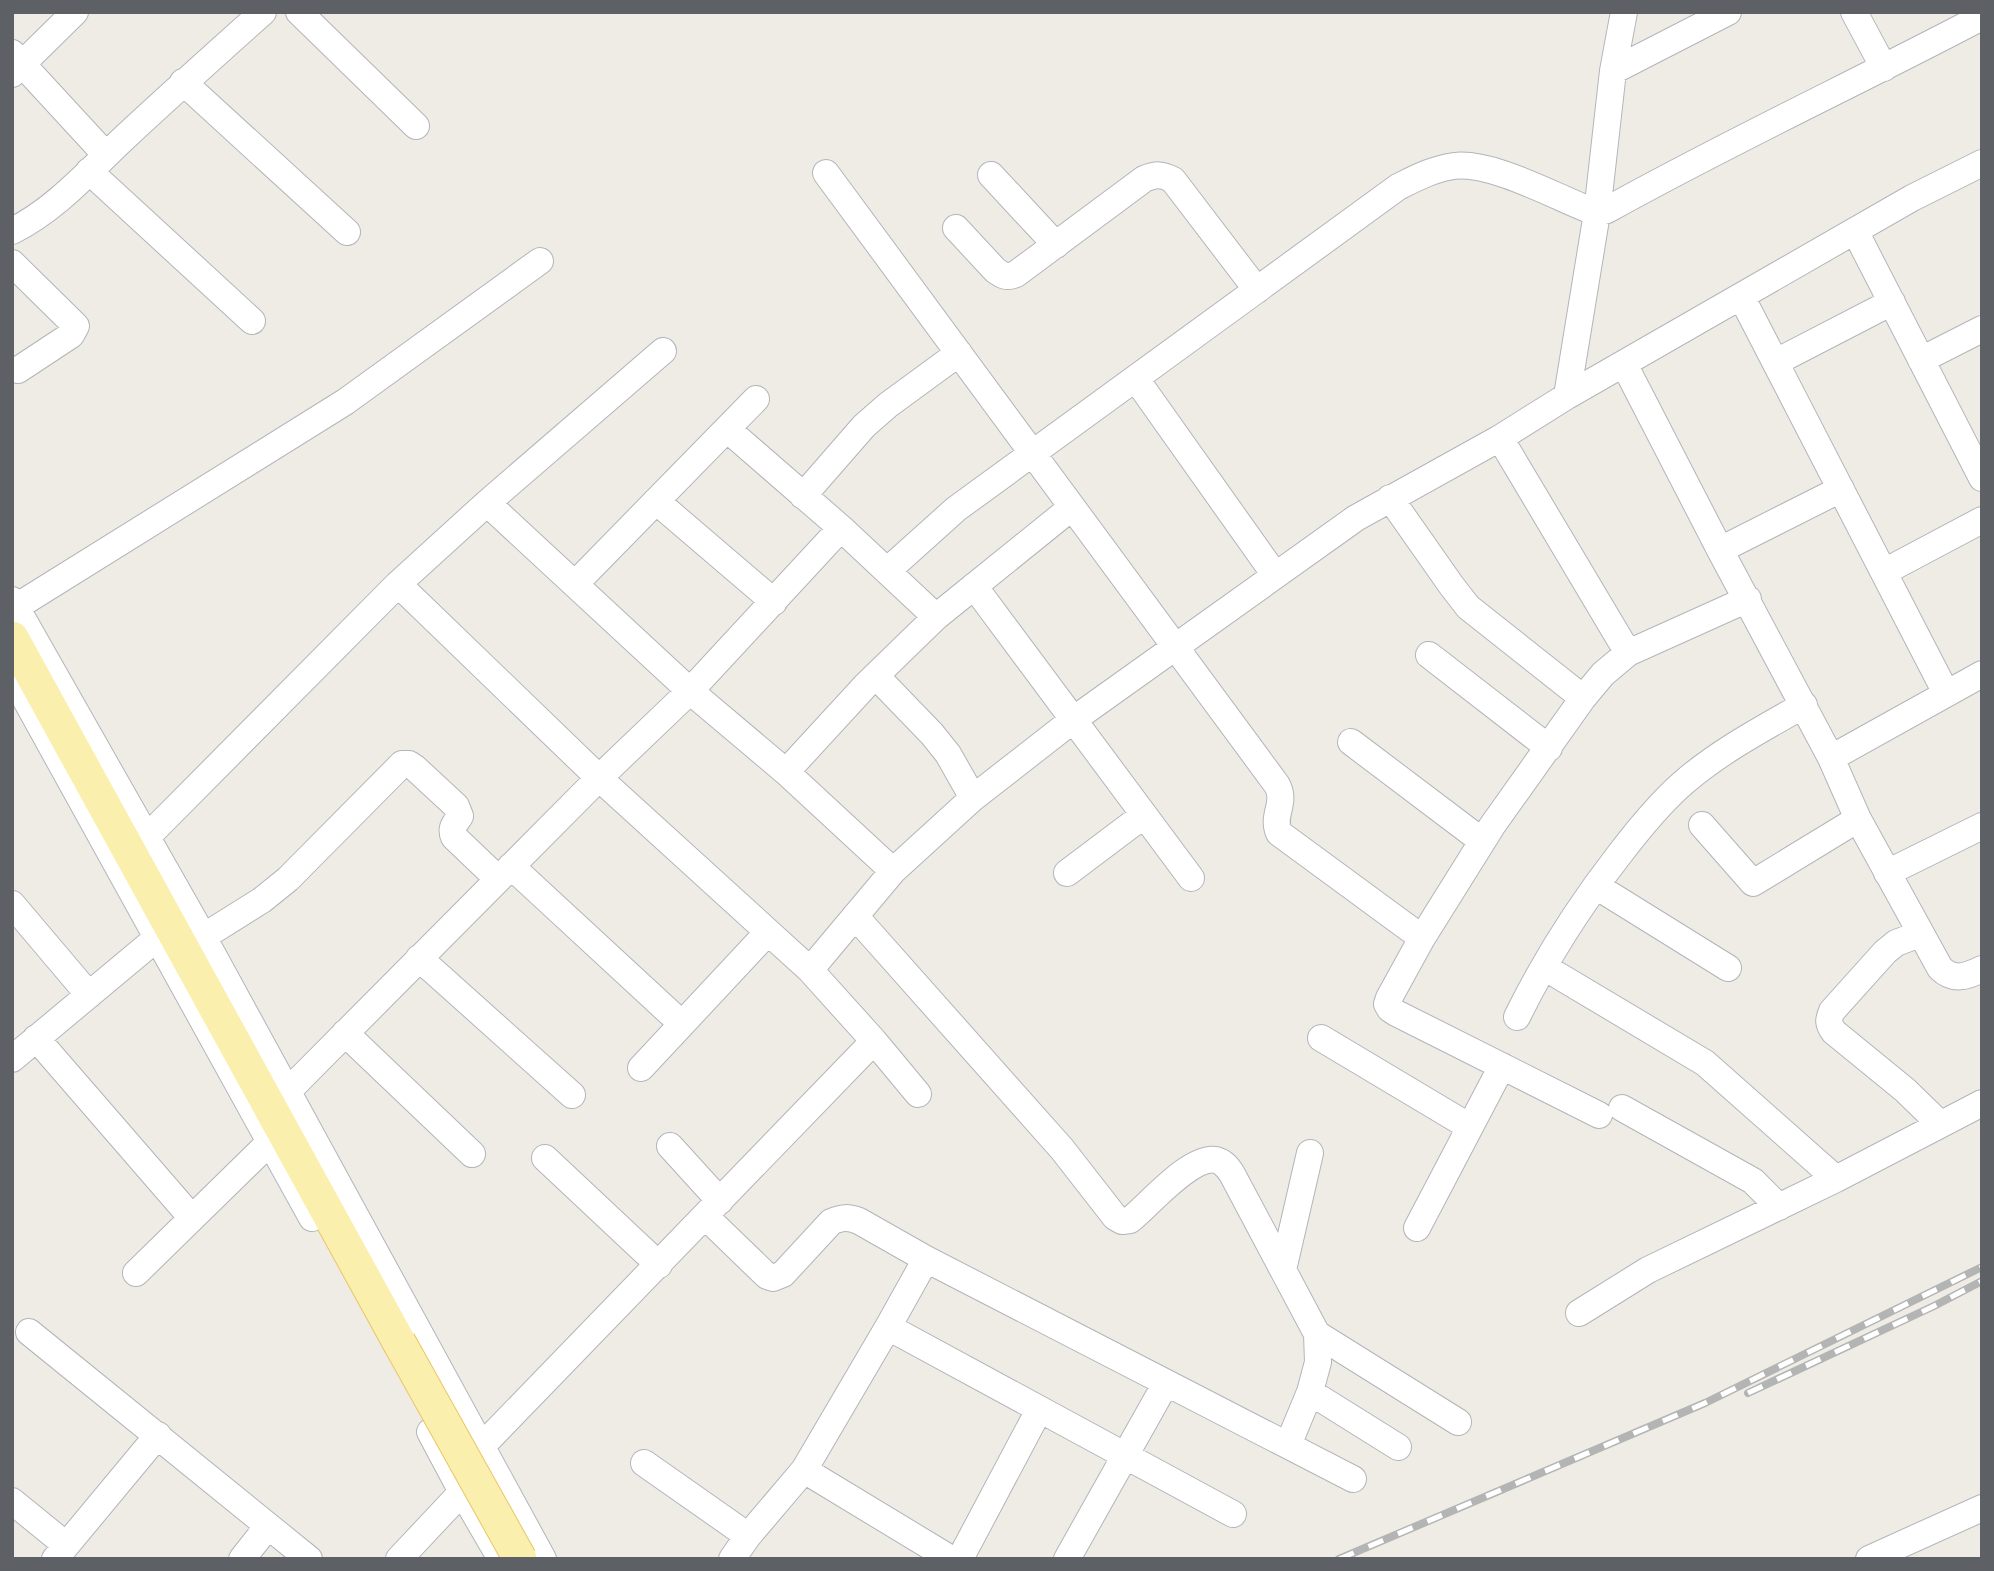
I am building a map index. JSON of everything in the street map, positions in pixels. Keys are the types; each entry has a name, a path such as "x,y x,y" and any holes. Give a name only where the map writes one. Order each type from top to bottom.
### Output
{"main road":[{"path":"14,615 399,1342 520,1559"}],"street":[{"path":"75,12 16,63 98,163 252,321"},
{"path":"12,231 27,224 60,198 183,82 263,12"},
{"path":"299,12 416,126"},
{"path":"1567,397 1597,213 1613,71 1624,12"},
{"path":"1613,71 1728,12"},
{"path":"1854,12 1884,68"},
{"path":"887,571 956,509 1398,187 1427,172 1456,166 1484,168 1597,213 1686,166 1975,24"},
{"path":"183,82 347,232"},
{"path":"810,970 893,870 973,798 1073,720 1356,518 1500,438 1912,198 1982,163"},
{"path":"826,173 1277,785 1281,792 1275,825 1279,833 1422,938"},
{"path":"956,228 995,270 1010,277 1144,179 1155,174 1166,176 1173,180 1257,290"},
{"path":"991,175 1056,245"},
{"path":"1855,231 1982,478"},
{"path":"540,261 345,402 14,615 147,837 543,1559"},
{"path":"12,263 76,326 71,335 18,370"},
{"path":"1741,296 1946,693"},
{"path":"1776,362 1892,302"},
{"path":"1921,360 1982,329"},
{"path":"147,837 398,584 663,351"},
{"path":"803,496 864,426 959,353"},
{"path":"1624,364 1804,705 1858,819 1940,968 1948,976 1961,978 1982,969"},
{"path":"1136,379 1275,575"},
{"path":"575,584 756,399"},
{"path":"727,429 841,528 936,617"},
{"path":"1500,438 1628,653"},
{"path":"1720,550 1841,489"},
{"path":"1390,498 1468,607 1583,698"},
{"path":"656,501 774,602"},
{"path":"487,503 690,691 786,772 893,870"},
{"path":"786,772 936,617 1071,508"},
{"path":"1884,572 1982,520"},
{"path":"288,1091 599,778 690,691 841,528"},
{"path":"398,584 599,778 810,970 918,1094"},
{"path":"974,586 1191,878"},
{"path":"1748,599 1628,653 1602,674 1482,841 1422,938 1387,1004 1390,1009 1502,1066 1610,1112 1753,1181 1779,1206"},
{"path":"1429,655 1549,748"},
{"path":"1831,758 1982,674"},
{"path":"12,675 501,1559"},
{"path":"876,676 948,754 973,798"},
{"path":"1517,1017 1544,967 1596,886 1639,829 1682,784 1731,746 1804,705"},
{"path":"1351,742 1482,841"},
{"path":"203,937 262,900 288,879 402,764 409,764 456,806 460,816 453,827 454,837 505,873 682,1024"},
{"path":"1067,873 1144,815"},
{"path":"1702,825 1753,883 1858,819"},
{"path":"1887,873 1982,826"},
{"path":"1596,886 1728,968"},
{"path":"12,904 89,995"},
{"path":"855,916 1062,1149 1115,1217 1122,1221 1130,1220 1183,1172 1202,1161 1214,1160 1225,1164 1233,1174 1317,1334 1318,1362 1310,1392 1288,1445"},
{"path":"641,1068 768,932"},
{"path":"1920,934 1896,943 1885,951 1832,1011 1828,1025 1905,1090 1940,1124"},
{"path":"12,1059 157,938"},
{"path":"419,958 572,1095"},
{"path":"1544,967 1705,1063 1836,1178"},
{"path":"345,1033 472,1154"},
{"path":"36,1038 192,1218"},
{"path":"1321,1038 1470,1127"},
{"path":"447,1463 481,1447 874,1041"},
{"path":"1417,1228 1502,1066"},
{"path":"1579,1313 1647,1270 1982,1103"},
{"path":"136,1273 270,1142"},
{"path":"670,1146 713,1209 767,1276 773,1278 783,1274 831,1222 840,1217 859,1221 926,1259 1353,1479"},
{"path":"1283,1270 1310,1153"},
{"path":"545,1158 659,1265"},
{"path":"732,1559 804,1470 926,1259"},
{"path":"888,1327 1233,1514"},
{"path":"29,1332 309,1559"},
{"path":"1317,1334 1458,1422"},
{"path":"1067,1559 1166,1383"},
{"path":"1310,1392 1398,1447"},
{"path":"960,1559 1039,1410"},
{"path":"12,1501 60,1552 158,1435"},
{"path":"644,1463 748,1536"},
{"path":"804,1470 921,1551 951,1559"},
{"path":"399,1559 462,1492"},
{"path":"1869,1559 1982,1508"},
{"path":"242,1559 268,1526"}],"railway":[{"path":"1339,1559 1705,1403 1982,1267"},
{"path":"1748,1393 1982,1281"}]}
